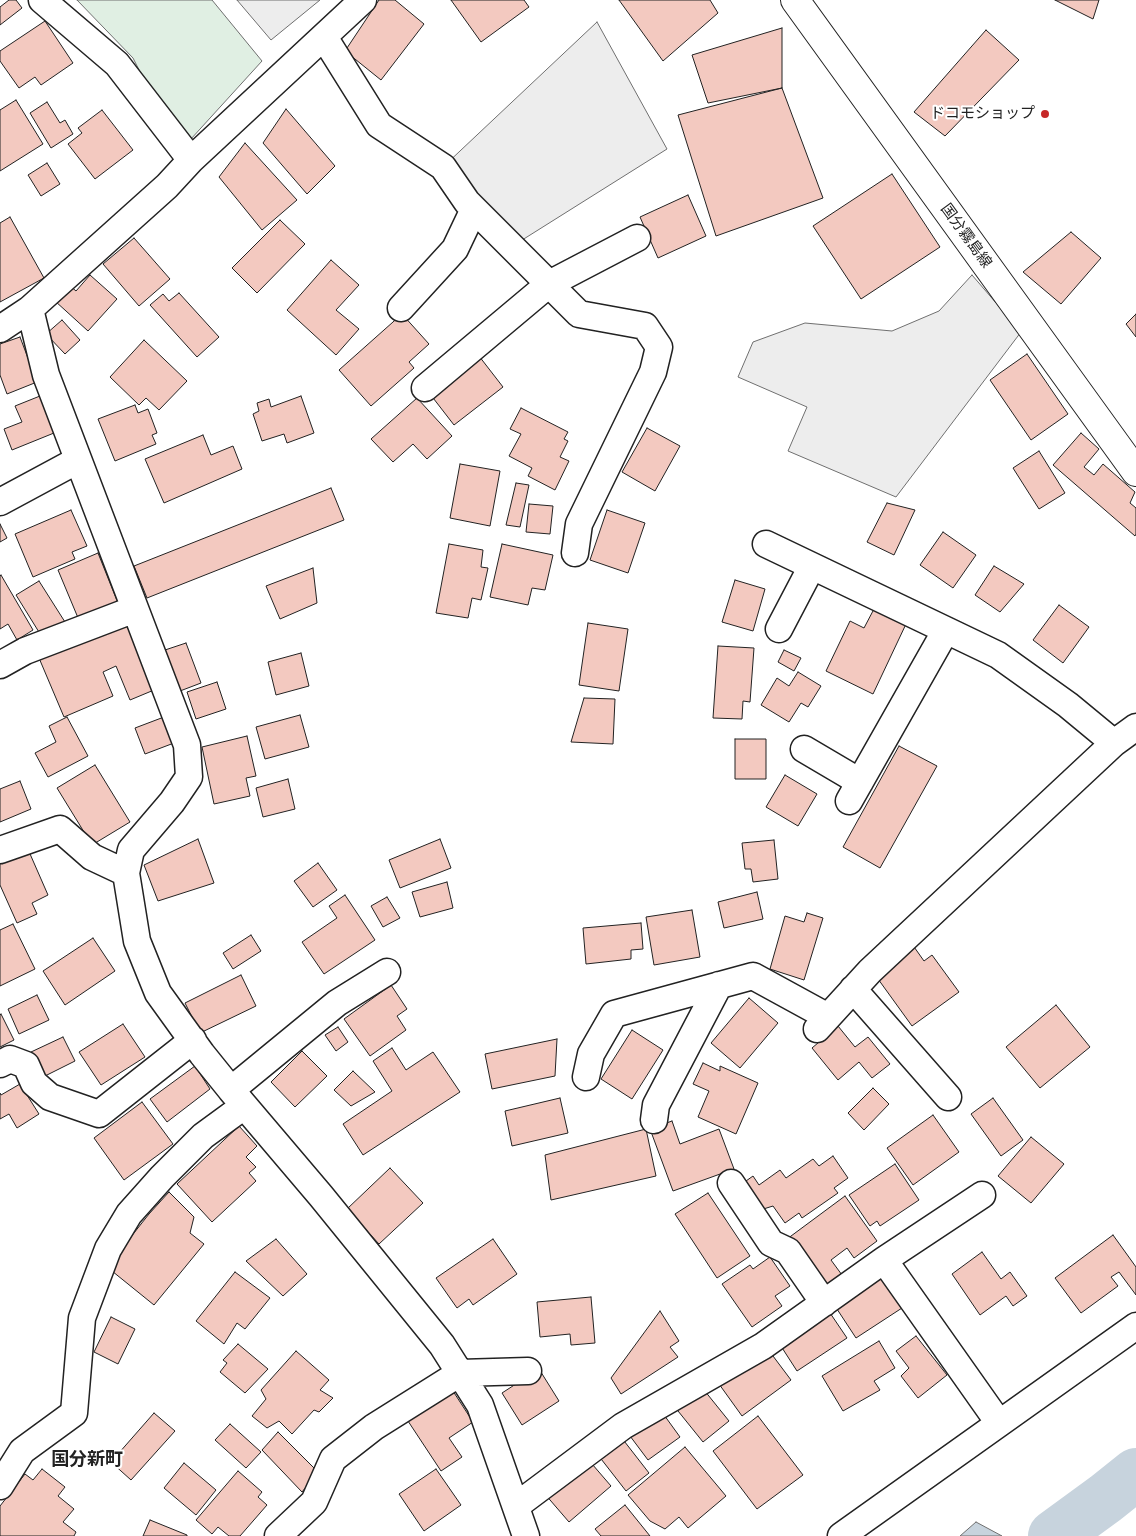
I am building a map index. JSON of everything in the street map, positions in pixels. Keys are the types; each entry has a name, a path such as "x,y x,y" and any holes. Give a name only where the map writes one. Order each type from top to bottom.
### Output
{"main road":[{"name":"国分霧島線","path":"796,0 1136,472"}],"street":[{"path":"42,0 117,64 191,160"},
{"path":"0,329 30,309 167,186 191,160 363,0"},
{"path":"324,37 379,125 443,167 467,202 579,314 645,326 659,347 653,372 579,524 575,553"},
{"path":"401,308 455,250 474,209"},
{"path":"425,388 549,284 637,238"},
{"path":"30,309 46,375 187,746 189,777 172,802 131,850 126,873 137,941 154,984 158,993 238,1098 321,1196 442,1345 480,1405 526,1536"},
{"path":"0,502 78,460"},
{"path":"766,544 998,655 1068,705 1114,743"},
{"path":"779,629 812,566"},
{"path":"0,665 25,651 135,609"},
{"path":"804,749 855,791 946,630"},
{"path":"586,1077 591,1054 614,1014 753,976 823,1023 870,971 1114,743 1136,727"},
{"path":"0,850 60,828 92,857 126,873"},
{"path":"0,1486 22,1451 74,1413 82,1318 108,1249 130,1214 162,1177 238,1098 337,1003 387,972"},
{"path":"654,1120 656,1105 720,985"},
{"path":"853,989 948,1097"},
{"path":"0,1064 10,1059 26,1064 34,1083 50,1097 99,1114 193,1040"},
{"path":"731,1184 771,1243 788,1251 824,1303"},
{"path":"516,1506 623,1426 763,1346 884,1260 982,1195"},
{"path":"884,1260 999,1423"},
{"path":"841,1536 1136,1326"},
{"path":"278,1536 314,1502 333,1460 374,1427 460,1373 528,1371"}],"green space":[{"path":"77,0 212,0 262,61 180,151 133,58"}],"shaded area":[{"path":"237,0 320,0 271,40"},
{"path":"597,22 667,149 511,247 443,167"},
{"path":"972,275 1021,332 896,497 788,451 807,407 738,377 753,342 805,323 892,331 939,311"},
{"path":"976,1522 1002,1536 960,1536"}],"building":[{"path":"9,0 16,0 22,8 0,25 0,7"},
{"path":"379,0 395,0 424,24 381,80 345,51"},
{"path":"451,0 524,0 529,7 481,42"},
{"path":"619,0 710,0 718,13 663,61"},
{"path":"1055,0 1099,0 1093,19"},
{"path":"45,21 73,63 41,85 35,77 19,88 0,61 0,51"},
{"path":"782,28 782,88 708,103 692,55"},
{"path":"986,30 1019,60 945,136 914,112"},
{"path":"782,88 823,198 716,236 678,115"},
{"path":"16,100 43,144 0,171 0,110"},
{"path":"47,102 60,123 65,120 73,134 51,148 30,113"},
{"path":"286,109 335,166 307,194 263,143"},
{"path":"102,110 133,150 95,179 68,144 82,133 78,128"},
{"path":"245,143 297,200 262,230 219,177"},
{"path":"47,163 60,184 41,196 28,175"},
{"path":"892,174 940,247 861,299 813,226"},
{"path":"688,195 706,236 658,258 640,217"},
{"path":"10,217 44,278 0,302 0,223"},
{"path":"280,220 305,244 257,293 232,268"},
{"path":"1071,232 1101,258 1061,304 1023,272"},
{"path":"134,238 170,279 139,306 103,264"},
{"path":"331,260 359,285 336,310 359,329 336,355 287,310"},
{"path":"90,275 117,299 88,331 55,301 69,285 76,291"},
{"path":"179,293 219,337 197,357 150,305 163,294 169,301"},
{"path":"402,314 429,344 409,362 414,368 371,406 339,370"},
{"path":"1136,314 1136,337 1126,324"},
{"path":"62,320 80,340 65,354 46,334"},
{"path":"20,337 37,382 7,394 0,375 0,344"},
{"path":"144,340 187,381 159,410 146,398 139,405 110,377"},
{"path":"1027,354 1068,414 1031,440 990,380"},
{"path":"479,356 503,387 454,425 430,394"},
{"path":"40,396 54,433 12,450 4,429 22,422 15,406"},
{"path":"301,396 314,433 287,443 284,434 262,441 253,414 259,411 257,403 269,399 271,407"},
{"path":"417,398 452,436 427,459 413,444 393,462 371,439"},
{"path":"135,405 138,413 148,409 157,433 152,435 156,444 115,461 98,419"},
{"path":"521,408 568,432 564,439 568,441 560,457 569,461 555,490 528,476 532,468 509,456 521,434 510,429"},
{"path":"647,428 680,446 655,491 622,472"},
{"path":"1081,433 1099,449 1084,467 1094,475 1103,464 1135,492 1130,503 1136,508 1135,536 1053,465"},
{"path":"203,435 211,455 233,446 242,469 164,503 145,459"},
{"path":"1039,451 1065,493 1039,509 1013,468"},
{"path":"460,464 500,471 490,526 450,518"},
{"path":"516,483 529,485 520,527 506,525"},
{"path":"331,488 344,520 147,598 134,566"},
{"path":"887,503 915,510 894,555 867,542"},
{"path":"529,504 553,506 550,534 526,532"},
{"path":"71,510 87,546 72,552 75,559 33,577 15,534"},
{"path":"607,510 645,523 628,573 590,560"},
{"path":"0,524 7,538 0,542"},
{"path":"943,532 976,555 953,588 920,565"},
{"path":"449,544 483,550 481,567 488,568 481,600 472,598 468,618 436,613"},
{"path":"502,544 553,555 545,590 532,588 528,605 490,597"},
{"path":"98,553 118,603 81,625 58,570"},
{"path":"994,566 1024,584 1000,612 975,595"},
{"path":"313,568 317,603 280,619 266,586"},
{"path":"1,575 33,630 17,640 8,624 0,629"},
{"path":"735,580 765,589 753,631 722,622"},
{"path":"39,581 65,622 42,637 16,595"},
{"path":"1059,605 1089,627 1063,663 1033,640"},
{"path":"874,609 906,624 873,694 826,671 850,621 864,628"},
{"path":"125,621 154,690 130,700 116,666 103,672 113,696 64,717 39,658"},
{"path":"588,623 628,629 619,691 579,685"},
{"path":"186,643 201,683 180,691 165,650"},
{"path":"718,646 754,648 750,702 743,701 742,719 713,718"},
{"path":"784,650 801,658 794,671 778,662"},
{"path":"301,653 309,686 276,695 268,662"},
{"path":"798,672 821,686 808,707 801,703 789,722 761,705 777,678 789,686"},
{"path":"217,682 226,709 196,719 187,692"},
{"path":"584,698 615,699 613,744 571,742"},
{"path":"300,715 309,747 265,759 256,727"},
{"path":"67,717 88,756 48,777 35,753 56,742 49,726"},
{"path":"164,717 174,743 145,754 135,728"},
{"path":"247,736 256,776 246,778 250,796 214,804 202,747"},
{"path":"735,739 766,739 766,779 735,779"},
{"path":"899,746 937,766 880,868 843,847"},
{"path":"95,765 130,822 92,845 57,788"},
{"path":"785,775 817,794 798,826 766,807"},
{"path":"288,779 295,809 263,817 256,788"},
{"path":"20,781 31,809 0,822 0,789"},
{"path":"198,839 214,883 158,901 144,865"},
{"path":"440,839 451,868 400,888 389,860"},
{"path":"774,840 778,879 753,882 751,869 745,869 742,843"},
{"path":"27,847 48,895 32,903 37,914 17,923 0,885 0,860"},
{"path":"318,863 337,890 313,907 294,881"},
{"path":"447,882 453,908 420,917 412,892"},
{"path":"757,892 763,919 724,928 718,902"},
{"path":"345,895 375,940 324,974 302,942 337,918 329,906"},
{"path":"387,897 400,918 383,927 371,906"},
{"path":"692,910 700,957 654,965 646,917"},
{"path":"807,913 823,918 804,980 770,969 785,916 804,922"},
{"path":"641,923 643,949 631,950 631,959 586,964 583,928"},
{"path":"13,924 35,969 0,986 0,930"},
{"path":"251,935 261,951 233,969 223,953"},
{"path":"93,938 115,971 65,1005 43,971"},
{"path":"912,944 924,961 932,955 959,992 912,1026 873,972"},
{"path":"241,975 256,1006 200,1033 185,1003"},
{"path":"391,985 407,1009 397,1016 406,1030 370,1056 344,1019"},
{"path":"37,995 49,1020 19,1034 8,1009"},
{"path":"749,998 778,1023 740,1068 711,1043"},
{"path":"1056,1005 1090,1047 1040,1088 1006,1047"},
{"path":"0,1015 14,1040 0,1047"},
{"path":"123,1024 145,1057 101,1085 79,1052"},
{"path":"838,1026 855,1047 868,1037 890,1064 872,1078 859,1062 838,1080 812,1048"},
{"path":"338,1027 348,1042 336,1051 325,1035"},
{"path":"632,1030 663,1050 632,1099 601,1079"},
{"path":"63,1037 75,1061 43,1077 31,1052"},
{"path":"557,1039 555,1076 492,1089 485,1054"},
{"path":"392,1048 406,1070 433,1052 460,1092 363,1155 343,1124 392,1091 373,1061"},
{"path":"302,1051 327,1076 295,1107 271,1082"},
{"path":"703,1063 720,1071 720,1066 758,1083 736,1134 698,1117 709,1091 693,1084"},
{"path":"195,1066 210,1089 167,1122 150,1099"},
{"path":"353,1071 375,1092 351,1106 334,1090"},
{"path":"20,1084 39,1114 17,1128 9,1114 0,1119 0,1093 1,1095"},
{"path":"873,1088 889,1104 864,1130 848,1113"},
{"path":"560,1098 568,1133 512,1146 505,1111"},
{"path":"993,1098 1023,1140 1001,1156 971,1114"},
{"path":"142,1102 173,1144 124,1180 94,1138"},
{"path":"933,1115 959,1152 913,1185 887,1148"},
{"path":"672,1121 680,1144 719,1129 734,1169 673,1191 650,1129"},
{"path":"239,1126 257,1146 246,1157 256,1167 249,1173 256,1181 212,1222 177,1184"},
{"path":"646,1129 656,1176 551,1200 545,1155"},
{"path":"1031,1137 1064,1164 1031,1203 998,1176"},
{"path":"833,1156 848,1178 834,1188 838,1193 802,1218 799,1213 785,1223 773,1206 757,1211 739,1186 753,1176 759,1185 780,1170 786,1178 813,1159 819,1166"},
{"path":"895,1164 919,1200 880,1226 877,1221 870,1226 849,1195"},
{"path":"390,1168 423,1203 379,1244 347,1209"},
{"path":"169,1192 194,1217 190,1233 204,1244 154,1305 107,1267"},
{"path":"708,1193 750,1256 717,1278 675,1214"},
{"path":"845,1196 877,1241 854,1258 847,1248 831,1260 842,1275 823,1289 787,1239"},
{"path":"1113,1235 1136,1267 1136,1295 1119,1272 1111,1277 1118,1286 1081,1313 1055,1278"},
{"path":"276,1239 307,1274 283,1296 246,1261"},
{"path":"493,1239 517,1274 473,1305 469,1299 457,1308 436,1278"},
{"path":"982,1252 1001,1279 1010,1272 1027,1296 1013,1306 1006,1296 980,1315 952,1274"},
{"path":"770,1257 790,1286 775,1296 782,1306 752,1327 722,1284 750,1265 753,1269"},
{"path":"235,1272 270,1298 245,1329 237,1323 224,1344 196,1321"},
{"path":"878,1273 902,1308 856,1338 833,1303"},
{"path":"591,1297 595,1343 571,1345 570,1334 540,1337 537,1302"},
{"path":"826,1307 847,1338 797,1371 777,1340"},
{"path":"660,1311 679,1341 670,1347 678,1357 621,1394 611,1378"},
{"path":"111,1317 135,1329 118,1364 94,1352"},
{"path":"916,1336 947,1375 918,1398 901,1376 909,1368 896,1351"},
{"path":"879,1341 895,1368 874,1381 880,1390 843,1411 822,1376"},
{"path":"238,1344 268,1369 245,1393 220,1372 227,1363 223,1360"},
{"path":"767,1348 791,1380 742,1416 719,1384"},
{"path":"296,1351 329,1380 320,1390 333,1398 319,1412 314,1410 292,1434 279,1421 267,1428 252,1416 266,1399 261,1390"},
{"path":"539,1369 559,1401 522,1425 502,1393"},
{"path":"700,1385 729,1421 703,1442 674,1406"},
{"path":"451,1388 473,1422 449,1438 462,1457 441,1471 406,1418"},
{"path":"659,1408 680,1437 648,1460 627,1432"},
{"path":"154,1413 175,1431 131,1480 111,1462"},
{"path":"758,1416 803,1475 757,1509 713,1451"},
{"path":"230,1424 261,1452 246,1468 215,1440"},
{"path":"278,1432 318,1472 302,1492 262,1450"},
{"path":"621,1437 649,1473 626,1491 598,1455"},
{"path":"685,1447 726,1496 688,1528 679,1517 665,1529 650,1521 628,1495"},
{"path":"586,1457 611,1486 569,1522 544,1493"},
{"path":"184,1463 216,1490 196,1515 164,1488"},
{"path":"42,1469 65,1487 58,1496 74,1509 63,1522 76,1532 74,1536 0,1536 0,1506 25,1474 33,1480"},
{"path":"436,1469 461,1505 424,1531 399,1494"},
{"path":"238,1471 262,1492 258,1497 267,1505 240,1536 229,1536 218,1527 212,1534 196,1520"},
{"path":"625,1505 650,1536 601,1536 595,1529"},
{"path":"150,1520 187,1535 187,1536 143,1536"}],"waterway":[{"path":"1054,1536 1136,1474"}],"place":[{"name":"ドコモショップ","path":"1045,114"}],"district":[{"name":"国分新町","path":"87,1460"}]}
